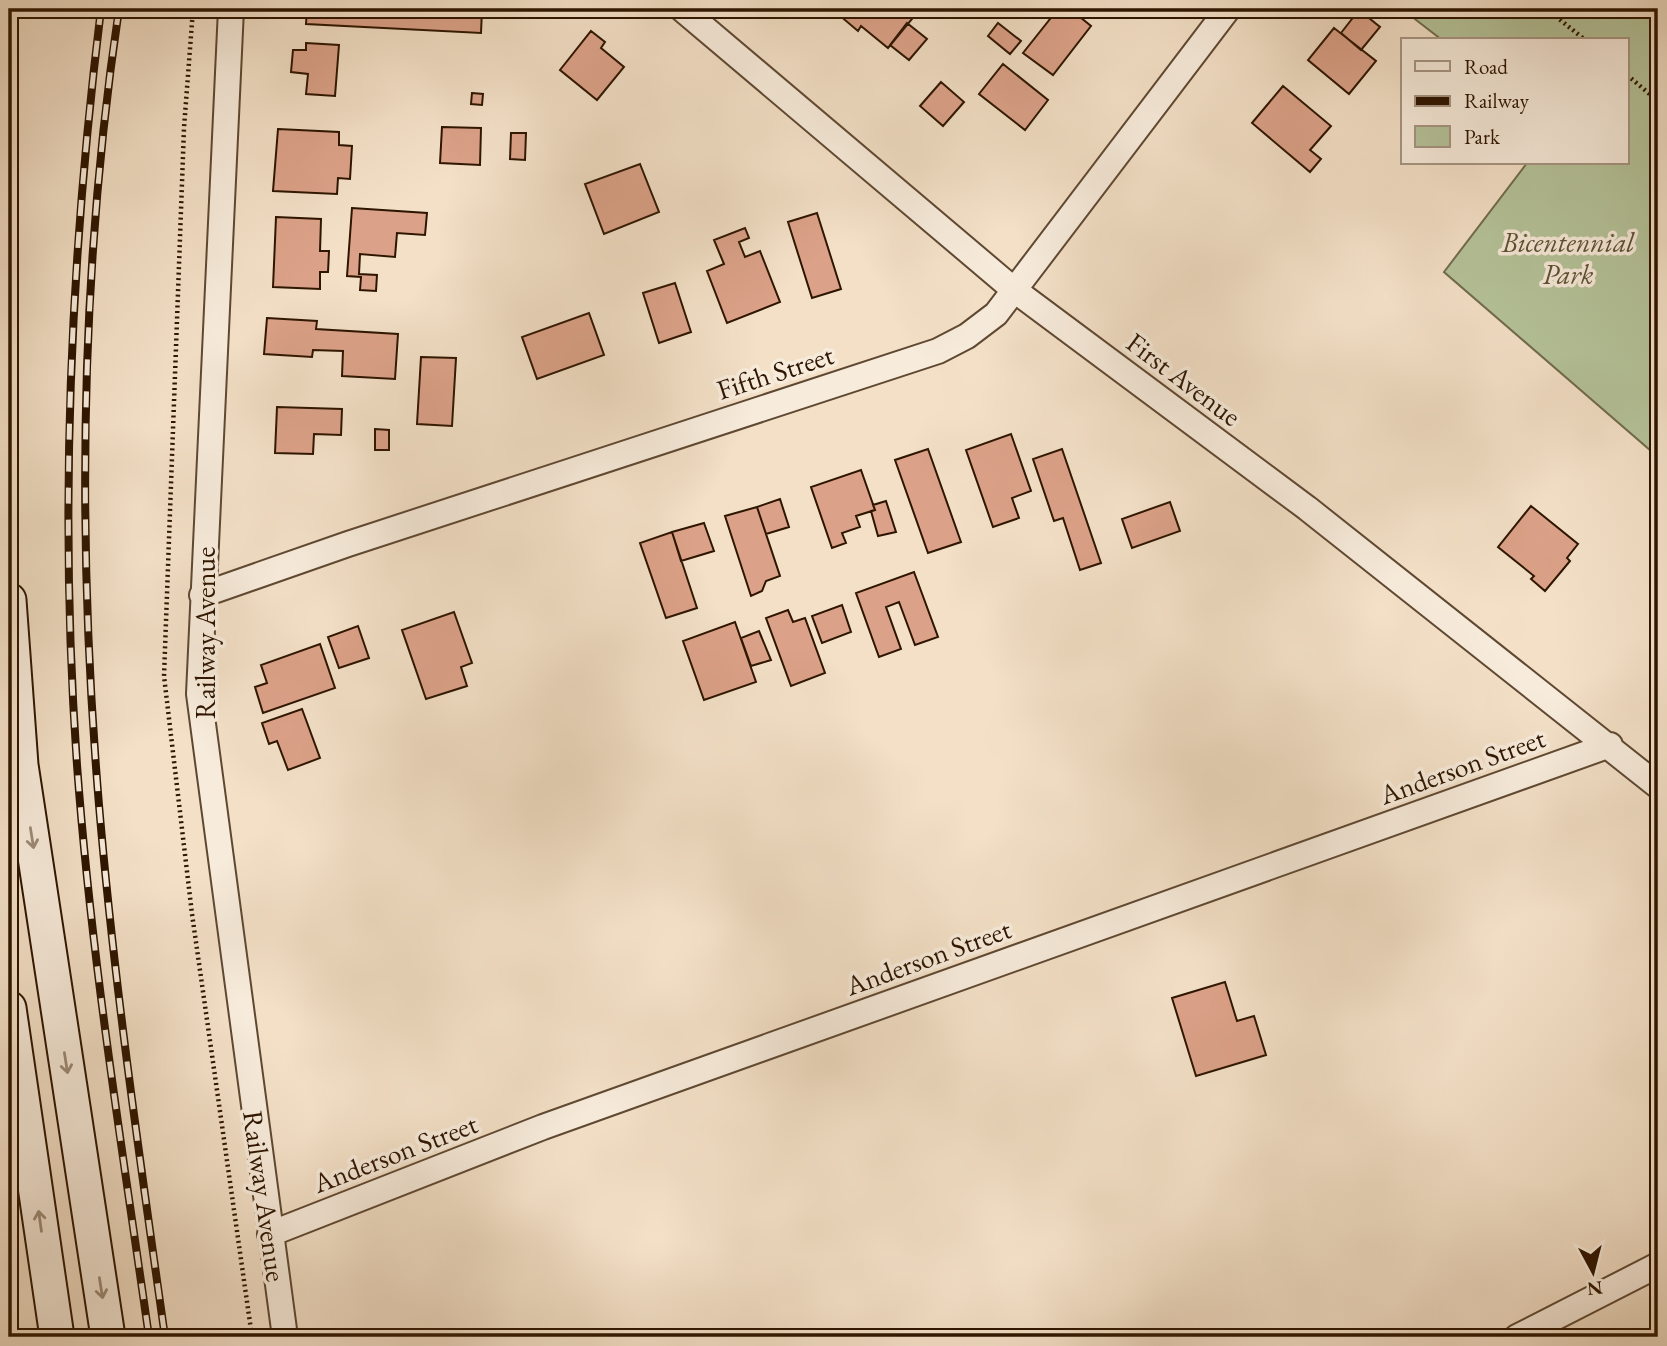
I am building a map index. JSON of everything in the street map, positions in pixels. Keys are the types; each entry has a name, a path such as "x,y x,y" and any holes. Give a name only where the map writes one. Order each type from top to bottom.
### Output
{"main road":[{"path":"9,600 15,766 108,1337"},
{"path":"9,1008 57,1337"}],"street":[{"name":"Railway Avenue","path":"231,9 199,694 285,1337"},
{"name":"First Avenue","path":"682,9 1013,289 1307,508 1610,745 1658,786"},
{"name":"Fifth Street","path":"202,595 348,544 938,351 967,337 996,314 1228,9"},
{"name":"Anderson Street","path":"270,1234 543,1127 1610,745"},
{"path":"1517,1337 1658,1265"}],"path":[{"path":"1548,9 1583,38"},
{"path":"1628,76 1658,101"}],"green space":[{"name":"Bicentennial Park","path":"1402,9 1658,9 1658,457 1444,272 1526,164 1628,164 1628,38 1439,38"}],"building":[{"path":"307,9 482,9 481,33 306,24"},
{"path":"844,9 899,9 912,19 888,48 861,26 858,31 839,15"},
{"path":"1058,9 1070,9 1091,26 1053,75 1023,53"},
{"path":"1359,10 1380,27 1361,50 1341,33"},
{"path":"907,23 927,39 909,60 890,45"},
{"path":"998,23 1021,41 1010,54 988,36"},
{"path":"1334,28 1376,61 1349,94 1308,60"},
{"path":"591,31 605,42 601,48 624,67 597,100 560,70"},
{"path":"306,43 339,45 335,96 306,94 308,74 291,72 293,50 306,50"},
{"path":"1003,64 1048,100 1025,130 979,94"},
{"path":"941,82 964,102 943,126 920,106"},
{"path":"1283,86 1331,126 1310,150 1321,159 1310,172 1252,123"},
{"path":"472,93 483,94 482,105 471,104"},
{"path":"442,127 481,128 480,165 440,163"},
{"path":"278,129 339,132 339,145 352,146 350,179 338,178 337,194 273,191"},
{"path":"511,133 526,133 525,160 510,159"},
{"path":"640,164 659,212 604,234 585,184"},
{"path":"352,208 427,213 425,235 397,233 395,257 360,254 359,274 377,275 376,291 360,290 361,277 347,276"},
{"path":"817,213 841,289 812,298 788,222"},
{"path":"276,217 321,219 320,251 329,251 328,272 320,272 320,289 273,287"},
{"path":"745,228 749,238 739,242 745,257 760,251 780,302 727,323 707,271 724,264 714,240"},
{"path":"675,283 691,332 659,343 643,293"},
{"path":"589,313 604,355 537,379 522,337"},
{"path":"267,318 317,321 316,329 398,334 395,379 342,376 343,351 313,350 312,357 264,354"},
{"path":"421,357 456,358 452,426 417,424"},
{"path":"277,407 342,409 341,435 314,434 313,454 275,453"},
{"path":"375,429 389,430 389,450 375,450"},
{"path":"1011,434 1031,491 1012,498 1019,518 993,527 966,450"},
{"path":"928,449 961,542 928,553 895,460"},
{"path":"1062,449 1101,563 1080,570 1063,518 1054,521 1033,459"},
{"path":"861,470 875,510 856,516 860,527 842,533 846,543 832,548 811,487"},
{"path":"780,499 789,527 766,534 757,507"},
{"path":"886,501 896,532 878,536 871,511 875,510 873,505"},
{"path":"1170,502 1180,531 1132,548 1122,519"},
{"path":"1531,506 1578,544 1567,558 1570,561 1545,591 1531,579 1534,576 1498,547"},
{"path":"757,507 780,576 766,581 762,591 751,596 725,516"},
{"path":"704,523 714,551 681,561 672,532"},
{"path":"672,532 697,608 666,618 640,543"},
{"path":"914,572 938,637 915,645 899,602 886,607 901,649 879,657 856,593"},
{"path":"842,605 851,632 822,643 812,616"},
{"path":"788,610 793,622 805,618 825,673 791,686 766,618"},
{"path":"454,612 472,663 461,667 467,686 426,699 402,630"},
{"path":"735,622 756,682 704,700 683,641"},
{"path":"358,626 369,658 339,668 328,637"},
{"path":"759,631 771,660 751,666 741,638"},
{"path":"320,644 335,688 263,713 255,687 267,683 261,665"},
{"path":"302,709 320,758 288,770 277,741 269,744 262,723"},
{"path":"1225,982 1237,1021 1254,1016 1266,1055 1196,1076 1172,998"}],"railway":[{"path":"101,9 90,103 75,292 69,481 72,670 77,765 90,909 149,1337"},
{"path":"119,9 96,206 90,306 86,406 87,606 99,805 112,938 165,1337"}]}
